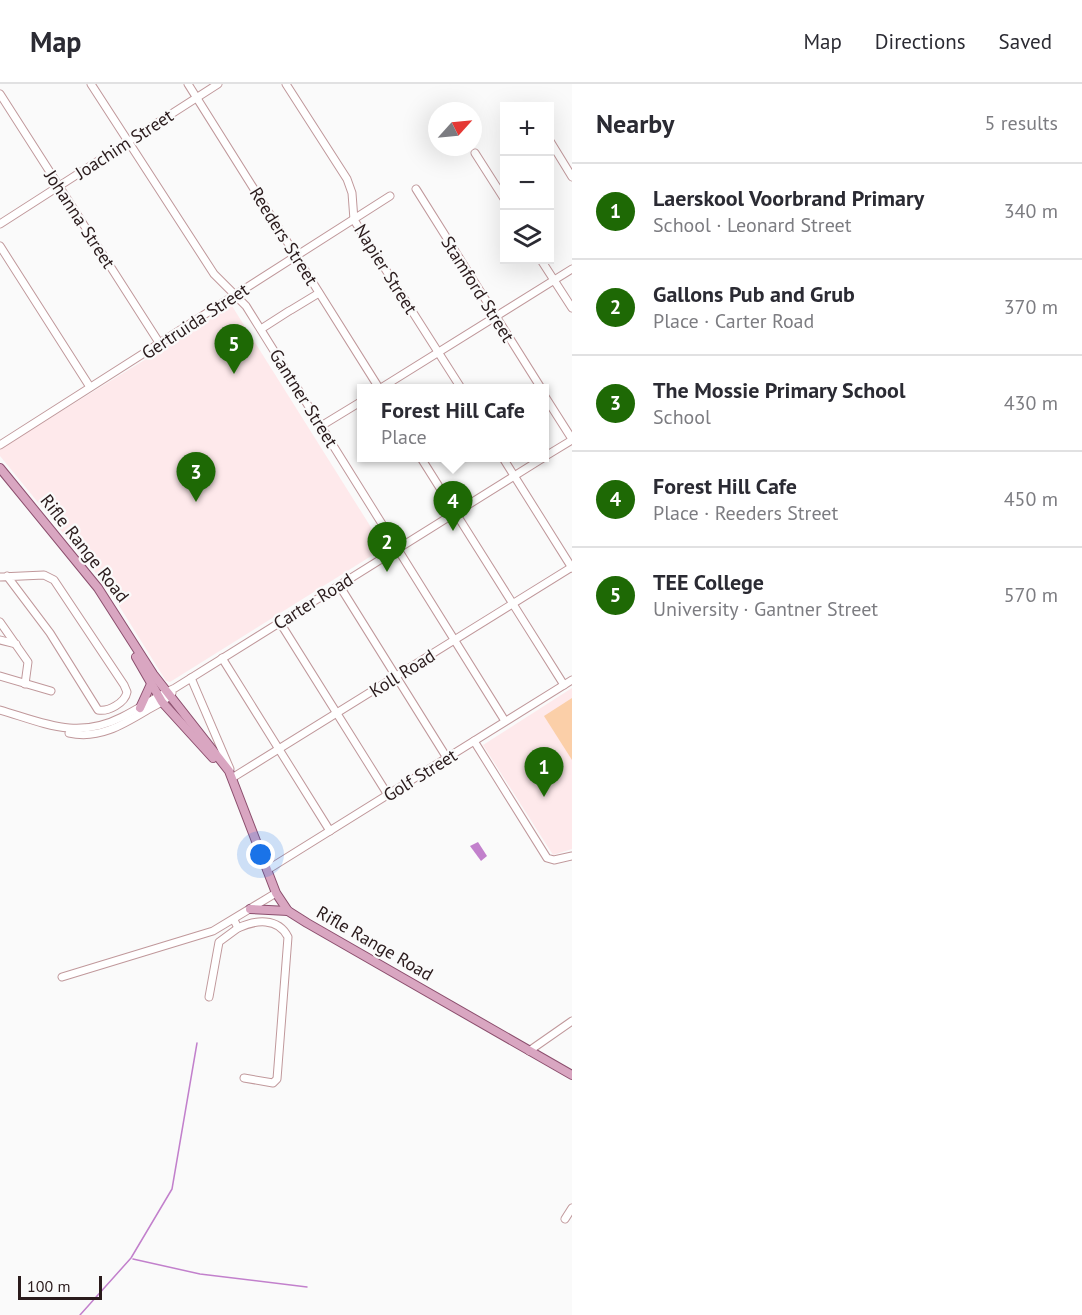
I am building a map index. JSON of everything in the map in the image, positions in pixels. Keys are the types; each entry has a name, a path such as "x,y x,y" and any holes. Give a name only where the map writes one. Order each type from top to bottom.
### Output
{"main road":[{"name":"Rifle Range Road","path":"0,468 98,588 164,697"},
{"name":"Rifle Range Road","path":"0,474 106,606 151,684 233,778 276,893 288,911 572,1075"},
{"path":"140,708 151,684"},
{"path":"250,909 288,911"}],"street":[{"name":"Gantner Street","path":"91,84 214,274 236,294 261,329 505,721"},
{"name":"Reeders Street","path":"188,84 377,384"},
{"name":"Joachim Street","path":"0,224 218,84"},
{"name":"Napier Street","path":"286,84 347,179 352,194 354,220 458,384"},
{"name":"Johanna Street","path":"0,94 160,344"},
{"path":"554,149 572,177"},
{"path":"477,156 500,194"},
{"name":"Stamford Street","path":"416,189 538,384"},
{"name":"Gertruida Street","path":"0,446 390,196"},
{"path":"0,246 90,387"},
{"path":"544,264 572,308"},
{"path":"387,384 572,269"},
{"path":"261,329 319,293"},
{"path":"549,402 572,440"},
{"path":"321,426 357,404"},
{"name":"Carter Road","path":"549,454 572,440"},
{"path":"424,462 564,685"},
{"path":"506,462 572,568"},
{"name":"Carter Road","path":"164,697 279,621 536,462"},
{"name":"Koll Road","path":"233,778 572,568"},
{"path":"44,575 54,580 124,685 127,692 123,700 105,710 98,710 50,633 4,576 44,575"},
{"path":"339,585 447,758"},
{"path":"0,621 28,662 25,684"},
{"path":"279,621 388,795"},
{"path":"0,640 16,644"},
{"path":"222,658 330,831"},
{"path":"0,676 51,691"},
{"name":"Rifle Range Road","path":"191,678 233,778"},
{"name":"Golf Street","path":"267,870 572,680"},
{"path":"93,731 164,697"},
{"path":"0,711 69,730 93,731 121,726 164,697"},
{"path":"474,741 547,858 554,860 572,856"},
{"path":"62,977 213,931 276,893"},
{"path":"234,920 238,928"},
{"path":"209,997 219,942 238,928 251,922 268,922 282,929 288,937 277,1079 273,1083 244,1078"},
{"path":"529,1051 572,1021"},
{"path":"565,1219 572,1208"}],"shaded area":[{"path":"232,306 384,548 170,682 166,681 108,588 0,456 0,449"},
{"path":"572,688 572,849 553,855 483,745"},
{"path":"572,698 572,760 544,716"},
{"path":"478,842 487,856 481,861 470,846"}],"waterway":[{"path":"80,1315 131,1258 172,1189 197,1043"},
{"path":"133,1259 200,1274 307,1287"}],"place":[{"name":"TEE College","path":"234,374"},
{"name":"The Mossie Primary School","path":"196,502"},
{"name":"Forest Hill Cafe","path":"453,531"},
{"name":"Gallons Pub and Grub","path":"387,572"},
{"name":"Laerskool Voorbrand Primary","path":"544,797"}]}
